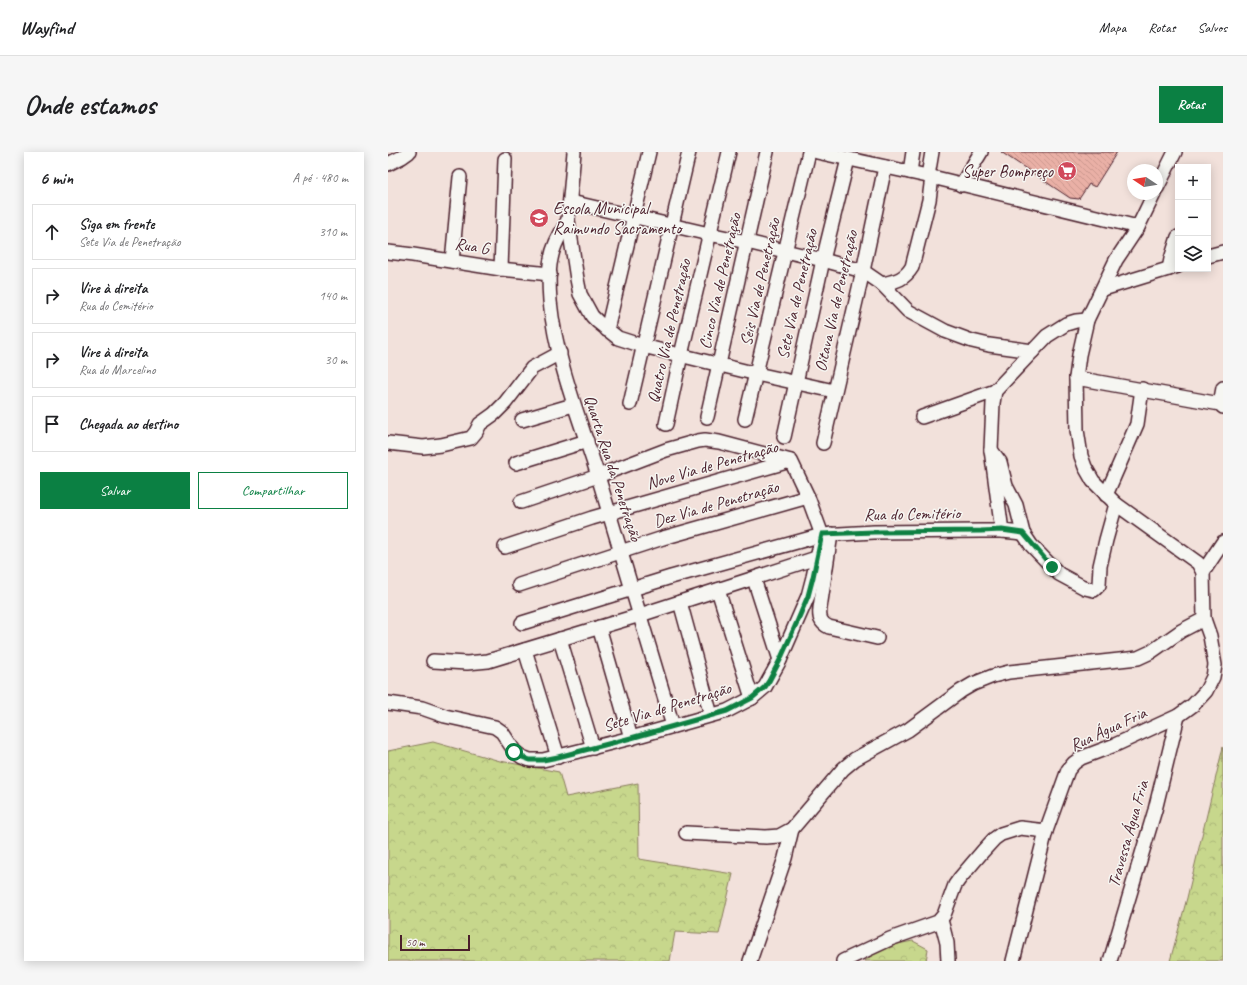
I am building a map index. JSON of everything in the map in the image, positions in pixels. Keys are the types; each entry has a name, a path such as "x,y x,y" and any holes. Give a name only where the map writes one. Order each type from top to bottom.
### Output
{"street":[{"path":"388,164 409,152"},
{"path":"574,152 571,202 568,220 577,279 580,294 592,316 607,330 618,338 643,346 834,391"},
{"path":"607,330 648,152"},
{"path":"630,404 689,152"},
{"name":"Quatro Via de Penetração","path":"666,424 729,152"},
{"name":"Cinco Via de Penetração","path":"708,417 767,152"},
{"name":"Seis Via de Penetração","path":"746,420 809,152"},
{"path":"817,152 910,172 1138,227"},
{"path":"910,172 913,152"},
{"path":"882,284 901,279 907,275 912,267 929,200 932,152"},
{"path":"961,185 981,152"},
{"path":"1163,176 1175,152"},
{"name":"Sete Via de Penetração","path":"784,437 823,260 848,159"},
{"path":"501,269 505,160"},
{"name":"Oitava Via de Penetração","path":"823,443 863,272 885,167"},
{"path":"452,261 460,177"},
{"path":"1151,200 1138,227 1116,260 1103,290 1087,320 1079,355 1076,378 1076,417 1081,456 1089,475 1106,495 1116,504 1194,560 1200,565 1203,572"},
{"path":"571,202 786,251 863,272 882,284 908,311 945,331 972,341 989,345 1033,351"},
{"name":"Quarta Rua da Penetração","path":"568,220 553,249 550,264 552,323 573,405 587,441 598,476 673,726"},
{"path":"1103,290 1174,267 1171,258 1175,246"},
{"name":"Rua G","path":"388,252 501,269 550,274"},
{"path":"1211,255 1223,252"},
{"path":"922,417 995,391 1048,336 1059,328 1076,320 1087,320"},
{"path":"388,443 423,447 441,445 471,438 480,424 494,414 505,403 532,368 560,353"},
{"path":"1076,378 1221,405 1223,388"},
{"path":"1106,495 1137,424 1142,390"},
{"path":"995,391 991,450 1002,530"},
{"path":"522,420 573,405"},
{"path":"521,502 598,476 666,450 705,440 791,461 827,534 820,618 823,623 829,627 877,638"},
{"path":"516,464 587,441"},
{"path":"991,450 1000,462 1006,486 1016,505 1023,533 1059,574 1066,579 1091,590 1095,590 1099,585 1100,566 1116,504"},
{"name":"Nove Via de Penetração","path":"504,547 609,514 791,461"},
{"name":"Dez Via de Penetração","path":"519,585 663,538 808,497"},
{"name":"Rua do Cemitério","path":"522,623 632,589 827,534 1002,530 1023,533"},
{"name":"Sete Via de Penetração","path":"388,703 422,708 445,716 495,727 502,732 514,752 530,760 543,760 558,757 727,711 752,698 765,687 780,660 808,596 816,558 827,534"},
{"path":"1203,572 1223,542"},
{"path":"433,661 481,663 640,615 816,558"},
{"name":"Rua Água Fria","path":"1013,961 1046,831 1068,770 1081,758 1115,745 1178,716 1194,705 1206,691 1213,677 1215,665 1214,655 1204,618 1203,572"},
{"path":"754,579 780,660"},
{"path":"718,590 752,698"},
{"path":"680,602 711,715"},
{"path":"686,833 779,836 792,829 843,769 855,759 908,730 954,695 972,684 1009,672 1138,658 1151,652 1181,631 1204,618"},
{"path":"599,627 631,738"},
{"path":"560,639 593,748"},
{"path":"525,650 558,757"},
{"name":"Travessa Água Fria","path":"1110,961 1155,810 1178,716"},
{"path":"843,961 890,939 935,924 941,920 946,911 955,885 971,864 994,839 1001,834 1020,828 1046,831"},
{"path":"750,961 785,858 792,829"},
{"path":"941,920 947,943 948,961"}],"green space":[{"path":"433,742 500,761 559,772 566,797 638,783 639,859 733,874 719,934 675,932 670,961 388,961 388,751"},
{"path":"1223,747 1223,961 1170,961 1187,898"},
{"path":"913,941 928,949 926,961 865,961 882,947"}],"building":[{"name":"Super Bompreço","path":"1001,152 1117,152 1095,187 1089,184 1079,199 1070,198"}],"place":[{"name":"Super Bompreço","path":"1067,171"},
{"name":"Escola Municipal Raimundo Sacramento","path":"539,218"}],"route":[{"path":"514,752 530,760 543,760 558,757 727,711 752,698 765,687 769,681 797,622 808,596 822,534 898,531 1002,530 1023,533 1052,567"}]}
